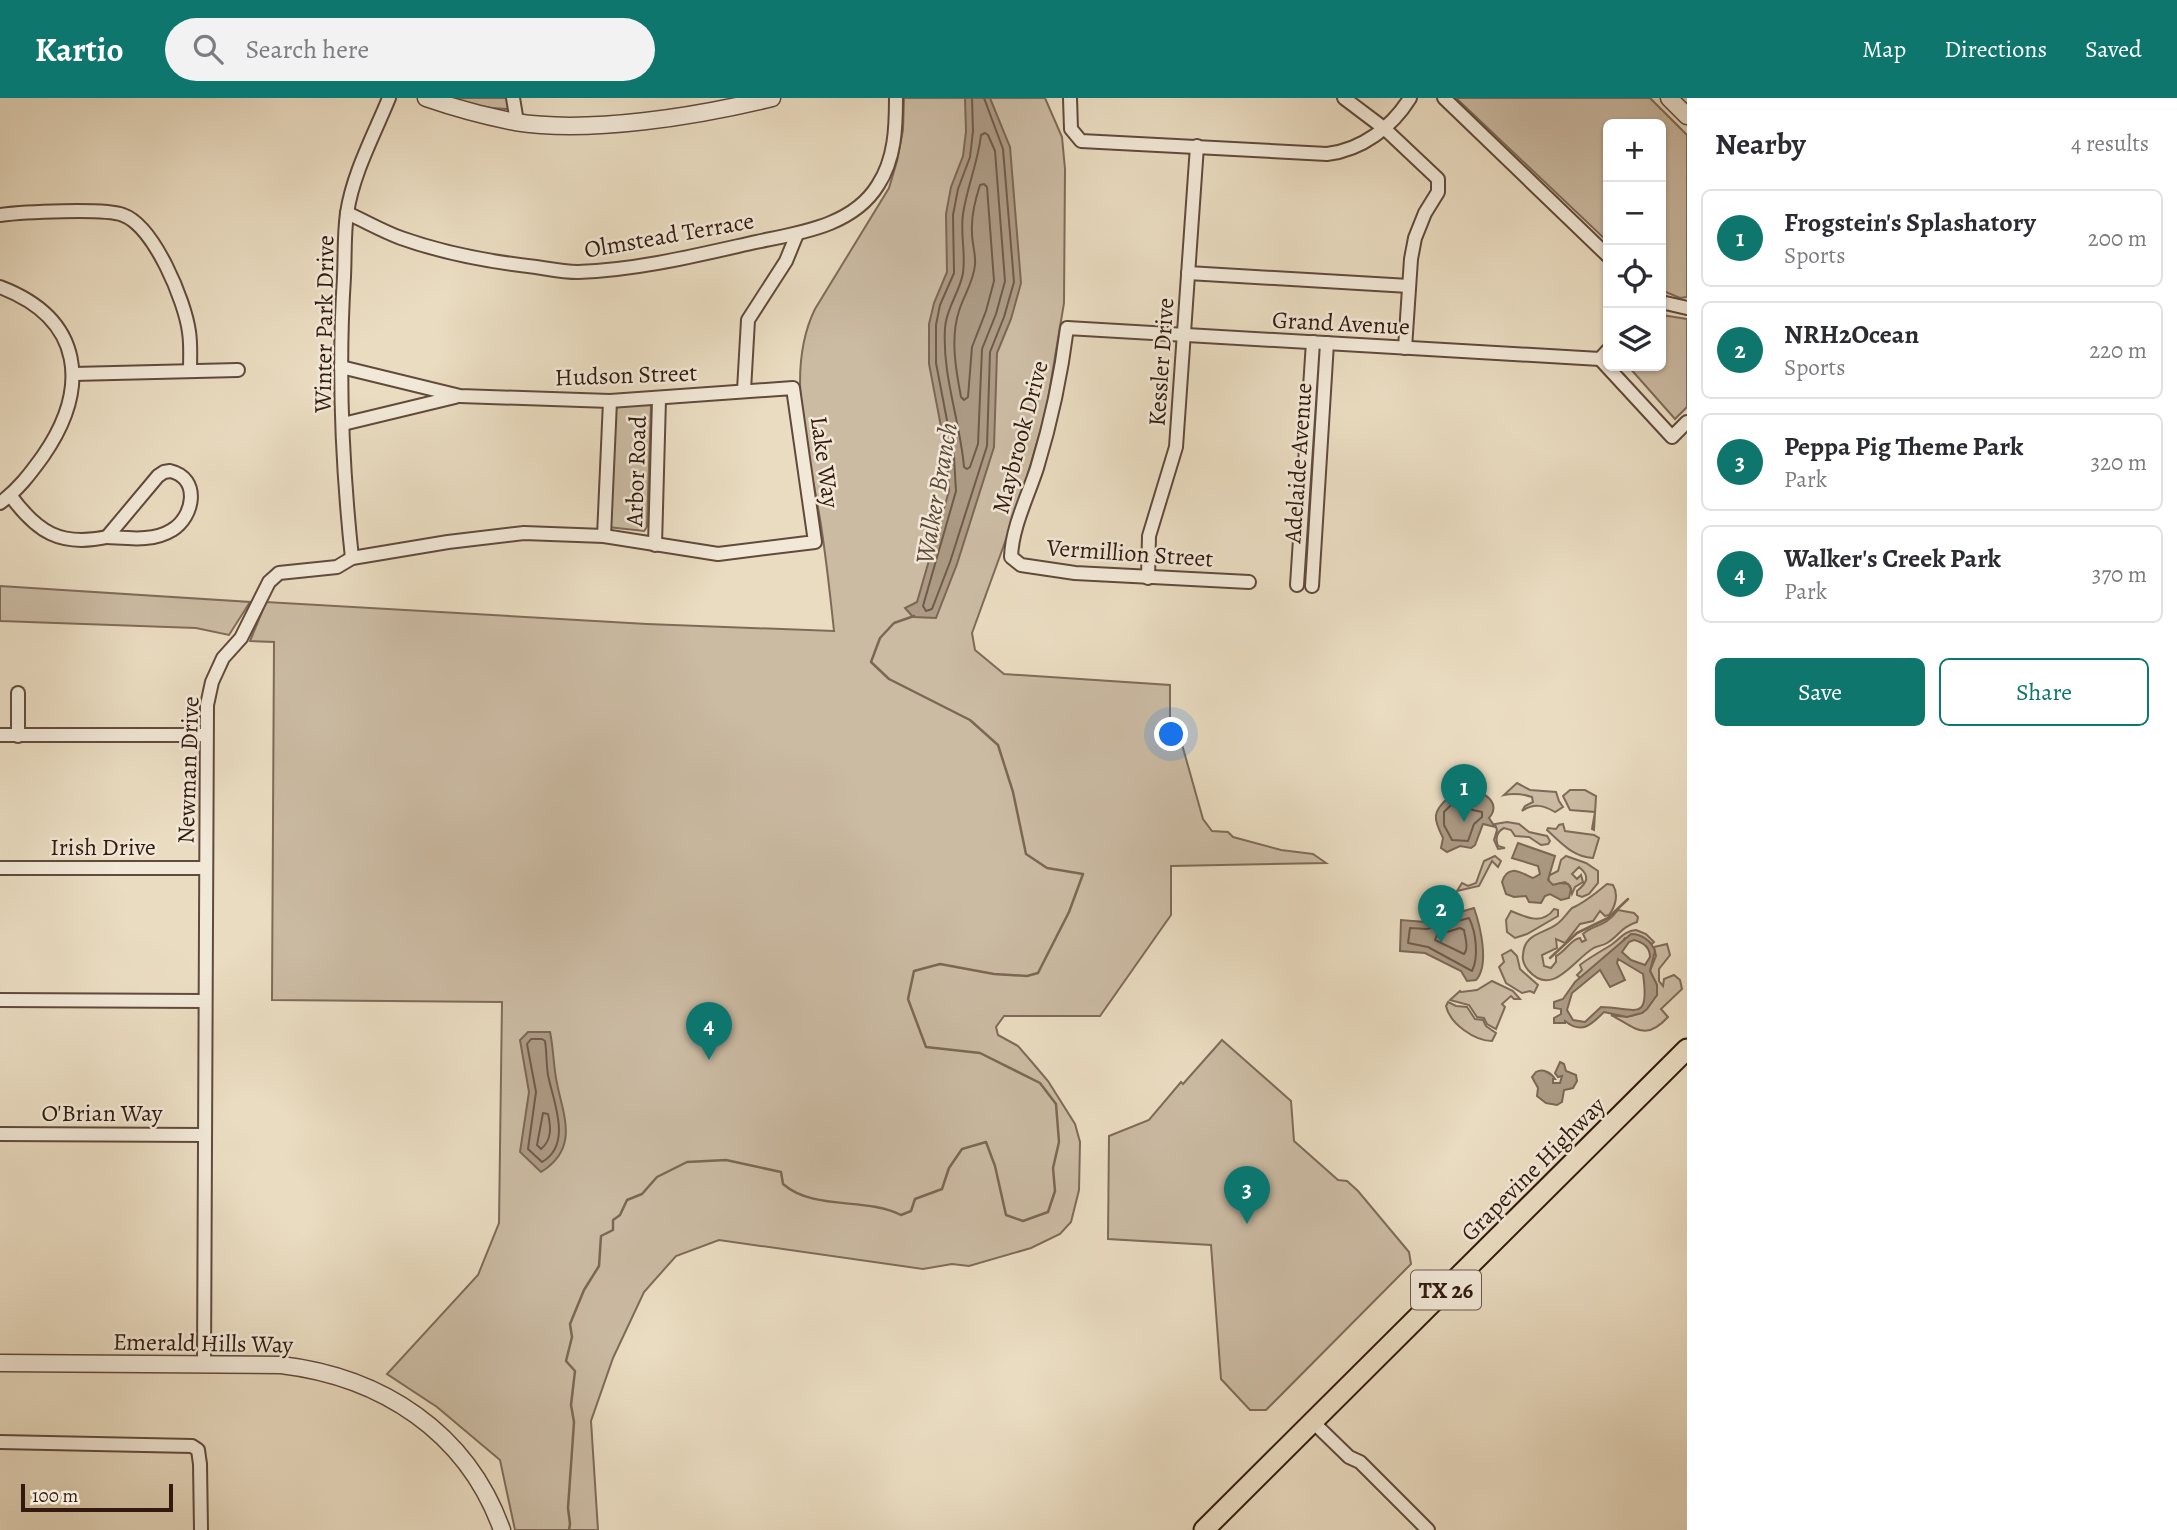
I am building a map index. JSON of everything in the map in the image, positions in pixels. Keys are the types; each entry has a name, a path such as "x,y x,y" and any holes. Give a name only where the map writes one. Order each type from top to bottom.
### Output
{"main road":[{"name":"Grapevine Highway","path":"1204,1530 1687,1049"}],"street":[{"name":"Winter Park Drive","path":"352,558 345,490 341,367 347,213 353,188 389,98"},
{"path":"426,98 468,112 517,122 581,125 638,122 772,98"},
{"path":"513,98 517,122"},
{"path":"744,390 748,320 786,261 797,234 850,214 878,186 890,160 894,141 896,98"},
{"path":"1070,98 1071,130 1081,141 1327,153 1341,152 1385,129 1410,98"},
{"path":"1344,98 1421,161 1439,185 1415,238 1405,348"},
{"path":"1444,98 1603,251"},
{"path":"1669,98 1687,116"},
{"name":"Kessler Drive","path":"1148,578 1149,536 1176,447 1197,146"},
{"path":"0,215 113,213 135,221 153,242 182,305 189,331 191,370"},
{"name":"Olmstead Terrace","path":"347,213 401,238 466,256 576,272 659,263 797,234"},
{"path":"1188,273 1409,286"},
{"path":"0,287 23,297 55,326 70,350 73,373 73,391 60,430 25,481 5,499 36,526 52,535 80,540 107,537 149,538 172,530 183,520 188,512 190,484 177,472 164,472 107,537"},
{"path":"1666,303 1687,308"},
{"name":"Grand Avenue","path":"1067,328 1405,348 1603,355"},
{"name":"Maybrook Drive","path":"1011,557 1014,538 1038,466 1059,386 1067,328"},
{"name":"Adelaide Avenue","path":"1297,584 1313,342"},
{"name":"Adelaide Avenue","path":"1312,586 1327,343"},
{"name":"Hudson Street","path":"341,367 460,396 610,401 793,388"},
{"path":"73,373 238,370"},
{"path":"1617,371 1672,437 1687,422"},
{"name":"Lake Way","path":"793,388 816,542"},
{"name":"Hudson Street","path":"343,424 460,396"},
{"name":"Arbor Road","path":"654,545 659,399"},
{"name":"Arbor Road","path":"604,536 610,401"},
{"name":"Newman Drive","path":"204,1365 206,705 212,682 223,658 242,638 269,582 279,573 337,567 352,558 523,533 604,536 718,554 816,542"},
{"name":"Vermillion Street","path":"1011,557 1021,565 1040,568 1148,578 1249,582"},
{"path":"18,693 18,736"},
{"path":"0,735 206,735"},
{"name":"Irish Drive","path":"0,868 206,868"},
{"path":"0,999 204,1001"},
{"name":"O'Brian Way","path":"0,1134 204,1135"},
{"name":"Emerald Hills Way","path":"0,1363 281,1365 311,1368 336,1375 404,1406 458,1450 484,1490 502,1530"},
{"path":"1316,1419 1355,1452 1360,1462 1428,1530"},
{"path":"0,1442 192,1446 198,1450 200,1464 201,1530"}],"shaded area":[{"path":"452,98 509,98 510,104 507,109 492,108"},
{"path":"904,98 1045,98 1062,137 1065,169 1064,303 1046,411 1021,498 972,633 975,650 1004,674 1170,685 1170,727 1181,741 1203,819 1212,831 1228,832 1233,837 1281,850 1313,854 1326,863 1171,866 1171,915 1100,1016 1004,1016 996,1027 998,1035 1018,1046 1048,1081 1075,1124 1080,1142 1079,1190 1071,1222 1060,1234 1031,1248 969,1266 952,1264 923,1269 719,1240 676,1256 644,1292 613,1358 591,1421 598,1530 515,1530 500,1460 437,1407 387,1374 478,1275 499,1223 502,1002 272,1000 274,642 250,641 266,602 647,624 834,631 822,533 805,440 800,385 801,359 806,333 815,309 889,188 903,130"},
{"path":"1456,98 1650,98 1687,135 1687,297 1680,298 1666,292 1666,119 1603,119 1603,237"},
{"path":"1666,316 1687,319 1687,407 1675,419 1632,371 1666,371"},
{"path":"649,404 647,527 644,531 608,527 612,406"},
{"path":"0,586 250,602 229,635 196,628 0,621"},
{"path":"1517,783 1530,790 1556,792 1563,807 1555,812 1538,806 1522,811 1533,802 1532,797 1504,795"},
{"path":"1570,790 1585,790 1596,796 1594,830 1595,812 1570,810 1563,796"},
{"path":"1495,824 1519,824 1529,832 1547,836 1550,841 1541,845 1529,837 1515,836 1511,830 1504,828 1498,833 1497,840 1498,846 1505,848 1498,849 1494,840 1497,830"},
{"path":"1563,824 1565,831 1599,838 1593,858 1573,852 1547,830 1556,829"},
{"path":"1495,856 1501,861 1498,867 1492,861 1479,886 1457,891 1462,883 1468,886 1476,883 1484,861"},
{"path":"1566,856 1586,863 1598,871 1598,883 1589,894 1582,897 1577,895 1586,879 1585,873 1579,867 1572,874 1577,879 1581,875 1583,882 1575,887 1572,894 1570,886 1565,882 1553,885 1549,882 1548,876 1558,871 1561,860"},
{"path":"1607,884 1613,885 1616,893 1609,915 1605,916 1600,911 1593,921 1580,924 1565,943 1556,939 1557,948 1542,955 1544,966 1551,968 1556,962 1556,956 1571,943 1580,938 1582,942 1586,940 1583,934 1604,923 1618,910 1634,913 1638,917 1637,922 1627,926 1607,943 1592,949 1554,979 1537,978 1523,961 1527,942 1557,924 1572,908"},
{"path":"1554,909 1558,910 1558,916 1527,934 1515,938 1507,932 1506,920 1511,911 1540,919"},
{"path":"1636,930 1646,934 1654,942 1652,944 1625,938 1591,971 1580,978 1577,975 1582,970 1580,965 1625,934"},
{"path":"1667,944 1670,955 1659,969 1659,981 1663,986 1664,979 1674,975 1680,980 1682,989 1661,1009 1668,1017 1660,1025 1646,1031 1634,1028 1611,1015 1627,1017 1638,1014 1657,995 1657,985 1650,971 1656,956 1654,947"},
{"path":"1511,950 1517,956 1520,969 1538,985 1534,993 1522,993 1506,983 1499,967 1504,962 1502,955"},
{"path":"1492,981 1513,991 1520,999 1511,996 1502,1004 1505,1007 1496,1029 1487,1024 1484,1018 1477,1017 1469,1005 1450,1000 1460,991 1477,990"},
{"path":"1448,1002 1467,1007 1475,1019 1483,1020 1486,1026 1496,1033 1492,1041 1478,1038 1458,1025 1448,1013"},
{"path":"1222,1040 1291,1101 1294,1141 1338,1180 1347,1181 1358,1191 1409,1252 1411,1264 1266,1410 1250,1410 1221,1379 1211,1245 1108,1239 1109,1136 1149,1120"}],"water":[{"path":"965,98 990,98 1010,147 1021,283 1011,319 997,353 994,447 957,564 936,618 913,617 905,608 917,602 949,491 947,458 929,364 929,324 934,303 947,272 946,214 951,187 963,156 966,131"},
{"path":"1483,794 1493,805 1489,818 1495,827 1483,824 1475,845 1471,848 1460,846 1447,852 1441,848 1443,838 1436,820 1439,807 1449,797 1456,799 1461,795 1476,804"},
{"path":"1518,843 1555,856 1548,880 1553,885 1568,884 1571,889 1569,898 1561,900 1550,894 1545,896 1541,903 1529,902 1526,896 1514,897 1506,894 1502,882 1511,871 1533,878 1540,874 1538,866 1512,858"},
{"path":"1474,908 1483,955 1476,980 1467,981 1461,971 1425,953 1400,951 1401,920 1426,922"},
{"path":"1631,934 1646,939 1655,951 1650,971 1657,985 1657,995 1642,1013 1627,1017 1604,1012 1591,1024 1582,1027 1565,1021 1554,1023 1554,1018 1561,1014 1561,1009 1554,1008 1554,1002 1563,999 1575,982","holes":["1634,940 1649,950 1650,957 1645,965 1631,960 1622,952 1629,942","1618,959 1643,974 1645,990 1642,1006 1632,1010 1601,1007 1585,1022 1573,1020 1567,1010 1572,993 1600,970 1610,987 1625,980 1617,963"]},
{"path":"528,1032 550,1032 566,1126 562,1150 541,1172 520,1152 529,1092 520,1040"},
{"path":"1560,1062 1564,1064 1566,1071 1576,1075 1577,1081 1573,1088 1564,1090 1562,1102 1557,1105 1546,1103 1537,1096 1538,1088 1532,1077 1536,1072 1544,1071 1555,1079 1553,1083 1560,1083 1562,1076 1558,1077 1555,1073"}],"waterway":[{"name":"Walker Branch","path":"569,1530 574,1422 571,1405 575,1371 566,1361 572,1337 570,1324 584,1290 599,1266 601,1236 613,1230 613,1220 620,1215 627,1200 642,1194 657,1177 687,1162 726,1160 781,1172 783,1184 810,1198 872,1206 901,1215 911,1211 915,1199 942,1189 949,1168 962,1149 986,1142 995,1166 1006,1215 1023,1221 1048,1212 1055,1191 1053,1168 1059,1142 1056,1104 1040,1083 980,1053 926,1047 908,999 914,971 940,964 994,974 1027,976 1038,973 1069,912 1083,874 1047,868 1026,854 1013,792 998,745 970,720 889,679 871,662 880,638 894,623 914,616"},
{"path":"1550,958 1577,933 1608,918 1628,899"}],"place":[{"name":"Frogstein's Splashatory","path":"1464,822"},
{"name":"NRH2Ocean","path":"1441,943"},
{"name":"Walker's Creek Park","path":"709,1060"},
{"name":"Peppa Pig Theme Park","path":"1247,1224"}]}
